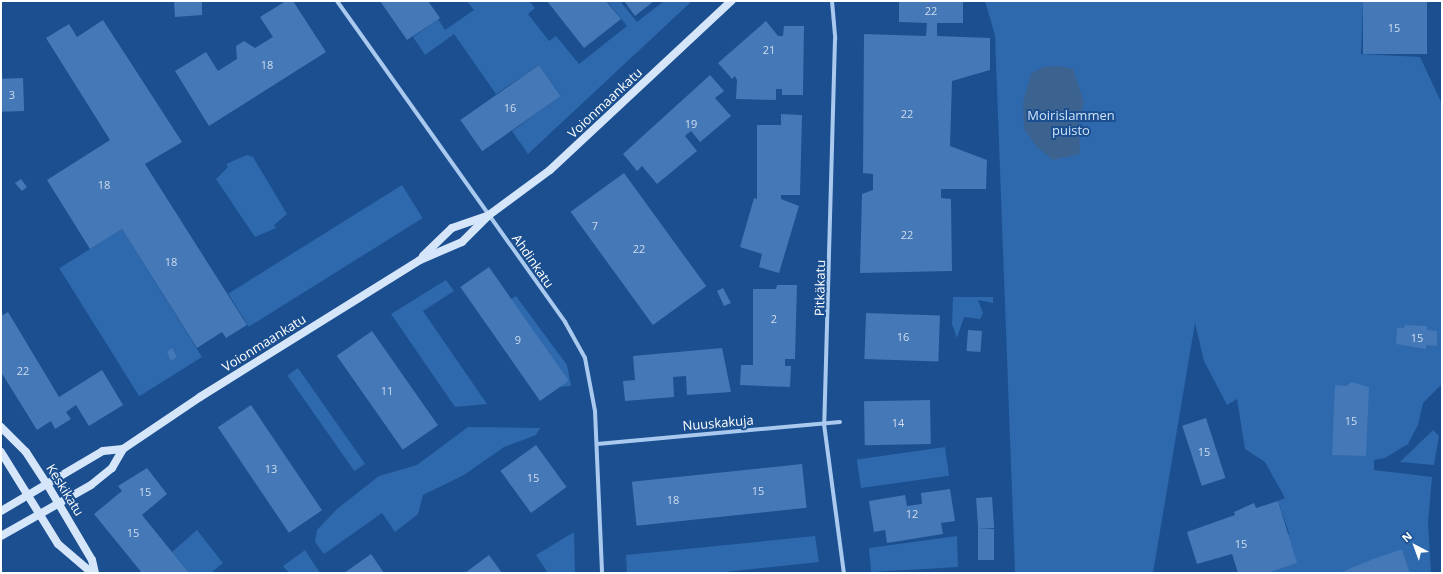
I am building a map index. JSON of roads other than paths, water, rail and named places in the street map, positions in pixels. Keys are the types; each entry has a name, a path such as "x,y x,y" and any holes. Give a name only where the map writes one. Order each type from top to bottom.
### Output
{"main road":[{"name":"Voionmaankatu","path":"1,511 103,451 123,449 420,260 462,242 489,215 550,170 731,1"},
{"name":"Voionmaankatu","path":"420,260 452,228 489,215"},
{"name":"Keskikatu","path":"1,428 26,452 47,484 92,560 94,573"},
{"name":"Voionmaankatu","path":"1,536 59,504 112,468 123,449"},
{"name":"Keskikatu","path":"1,452 58,544 94,573"}],"street":[{"name":"Ahdinkatu","path":"337,1 565,322 585,358 597,444 602,573"},
{"name":"Pitkäkatu","path":"832,1 835,46 824,424 844,573"},
{"name":"Nuuskakuja","path":"597,444 840,422"}],"park label":[{"name":"Moirislammen puisto","path":"1071,124"}]}
